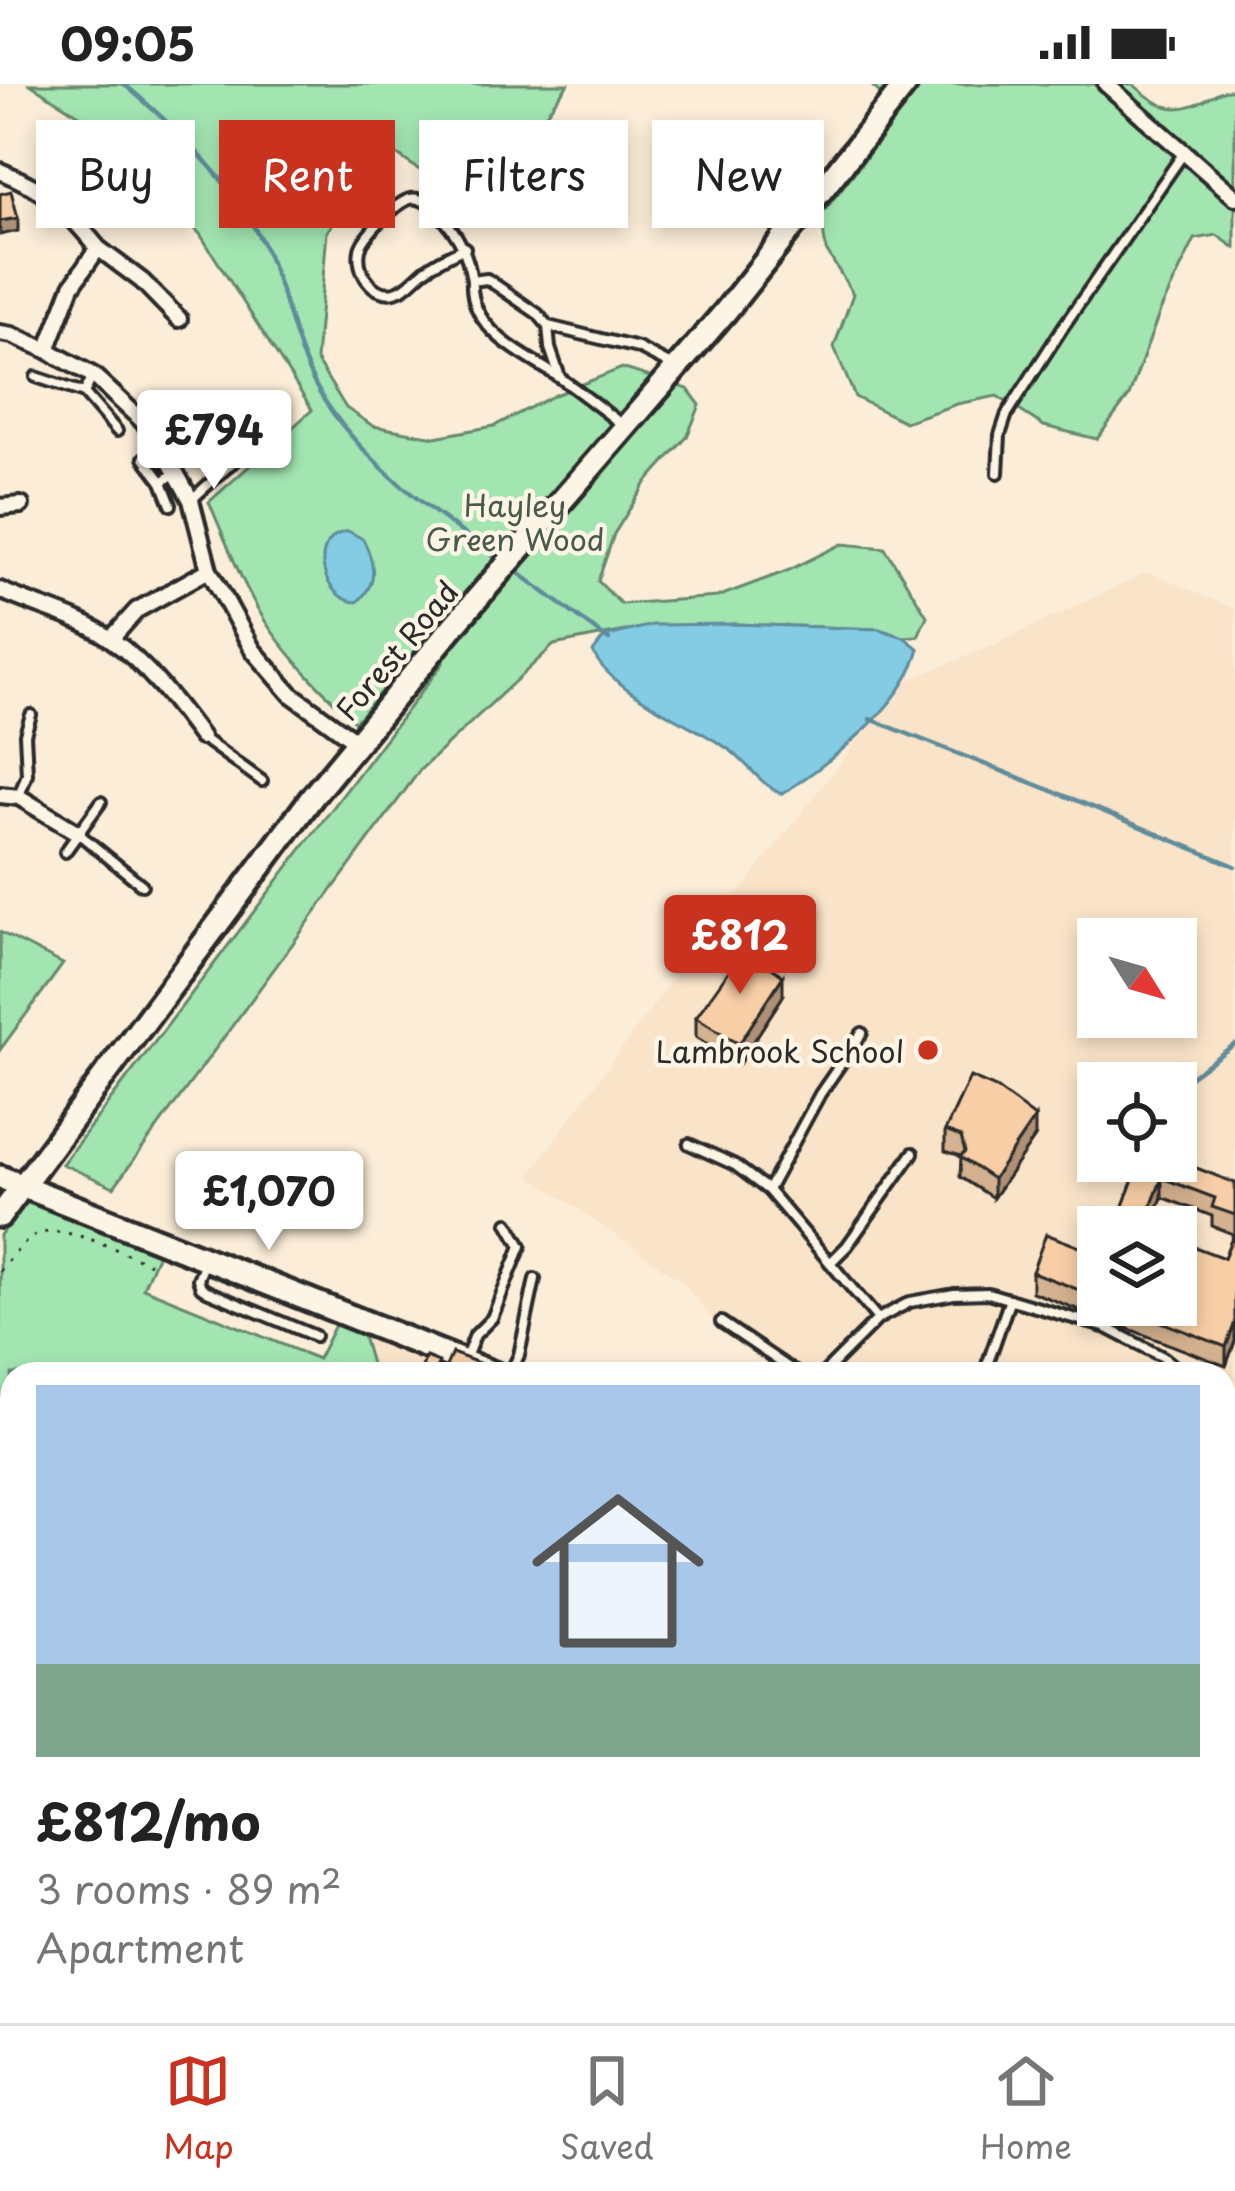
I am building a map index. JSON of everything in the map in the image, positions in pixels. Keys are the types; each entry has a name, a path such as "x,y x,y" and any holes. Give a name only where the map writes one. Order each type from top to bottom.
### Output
{"main road":[{"name":"Forest Road","path":"0,1216 299,814 739,294 906,84"},
{"path":"0,1178 465,1362"}],"street":[{"path":"1106,84 1235,197"},
{"path":"0,171 58,202 98,248 142,281 179,320"},
{"path":"47,350 72,286 98,248"},
{"path":"0,333 47,350 94,376 152,430 190,500 209,570 254,650 291,694 358,743"},
{"path":"0,507 21,505"},
{"path":"111,639 137,610 209,570"},
{"path":"0,590 111,639 168,692 201,737"},
{"path":"0,795 19,797 78,833"}],"lane":[{"path":"998,473 1000,435 1007,414 1184,152"},
{"path":"465,248 444,257 397,291 375,290 360,261 360,246 368,234 405,201 413,197 429,205 465,248 471,295 484,320 515,352 560,377 626,427"},
{"path":"472,281 487,279 538,314 548,326 560,377"},
{"path":"548,326 638,349 676,368"},
{"path":"84,393 94,376"},
{"path":"36,377 84,393 117,431"},
{"path":"190,500 242,454 242,413"},
{"path":"143,458 163,482 171,505"},
{"path":"163,482 177,471"},
{"path":"19,797 27,774 25,734 31,715"},
{"path":"201,737 262,781"},
{"path":"65,851 101,802"},
{"path":"78,833 142,885"},
{"path":"768,1190 820,1094 862,1033"},
{"path":"689,1144 735,1166 768,1190 878,1318"},
{"path":"830,1263 913,1153"},
{"path":"465,1362 475,1334 492,1318 521,1246 508,1223"},
{"path":"206,1259 198,1280 201,1287 315,1336"},
{"path":"515,1362 535,1279"},
{"path":"835,1362 878,1318 910,1302 988,1293 1107,1328 1168,1362"},
{"path":"988,1362 1010,1299"},
{"path":"721,1322 780,1362"}],"path":[{"path":"0,1271 30,1238 54,1231 153,1265"}],"shaded area":[{"name":"Lambrook School","path":"1148,572 1235,609 1235,1362 776,1362 712,1318 680,1280 529,1175 668,985 902,683"},
{"path":"362,1333 439,1362 370,1362"}],"green space":[{"name":"Hayley Green Wood","path":"30,84 568,84 541,120 419,120 419,170 395,153 395,120 219,120 219,228 330,228 316,360 346,408 373,426 435,437 494,426 622,368 688,389 700,405 687,437 646,483 614,534 598,581 621,604 717,597 842,544 885,548 927,616 918,636 879,629 735,624 625,631 554,645 420,770 114,1187 62,1164 443,663 420,646 355,722 300,666 261,615 209,502 312,410 194,228 195,120 87,120"},
{"path":"870,84 1133,84 1158,103 1176,108 1235,90 1235,248 1217,235 1195,239 1160,311 1129,396 1097,439 1044,426 997,396 905,422 855,397 834,347 853,294 826,250 824,211 889,128 892,104"},
{"path":"0,932 63,964 0,1050"},
{"path":"28,1199 160,1249 143,1288 318,1359 337,1321 362,1333 370,1362 0,1362 0,1235"}],"water":[{"path":"348,531 363,539 372,564 369,588 357,602 335,591 324,568 327,544"},
{"path":"652,625 879,629 904,637 919,649 911,670 882,711 822,766 782,794 731,751 617,681 593,652 604,637"}],"building":[{"path":"11,191 18,218 0,221 0,194"},
{"path":"745,948 783,976 739,1044 696,1017"},
{"path":"970,1077 996,1088 1035,1117 993,1179 960,1157 965,1152 961,1137 945,1131"},
{"path":"1197,1168 1235,1183 1235,1215 1212,1207 1215,1198 1173,1182 1197,1182"},
{"path":"1132,1182 1160,1182 1151,1206 1123,1206"},
{"path":"1234,1233 1235,1322 1226,1347 1172,1326 1197,1326 1197,1248 1224,1258"},
{"path":"1046,1234 1077,1246 1077,1289 1032,1272"},
{"path":"452,1353 476,1362 448,1362"}],"waterway":[{"path":"124,84 201,156 235,197 271,262 315,384 344,427 407,490 503,562"},
{"path":"512,568 609,640"},
{"path":"870,719 1235,866"},
{"path":"1197,1072 1235,1044"}],"place":[{"name":"Lambrook School","path":"928,1050"}]}
